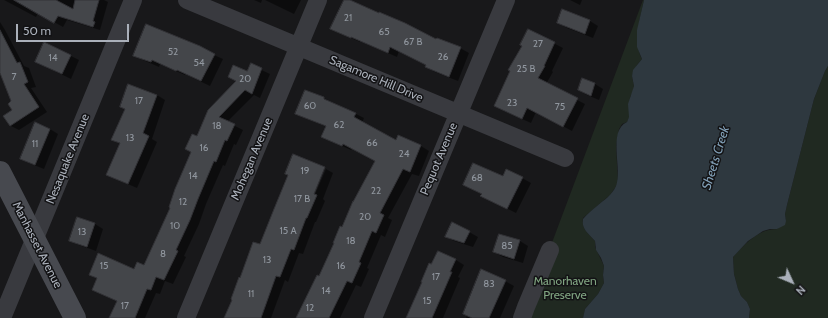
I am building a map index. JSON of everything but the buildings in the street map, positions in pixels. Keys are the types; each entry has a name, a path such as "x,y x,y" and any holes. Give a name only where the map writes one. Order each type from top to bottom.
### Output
{"street":[{"name":"Nesaquake Avenue","path":"2,318 134,0"},
{"name":"Sagamore Hill Drive","path":"187,0 565,158"},
{"name":"Mohegan Avenue","path":"186,318 318,0"},
{"name":"Pequot Avenue","path":"373,318 506,0"},
{"name":"Manhasset Avenue","path":"0,172 75,318"},
{"path":"522,318 550,250"}],"green space":[{"name":"Manorhaven Preserve","path":"643,0 638,30 638,45 642,59 637,65 632,76 634,86 630,97 629,118 627,122 622,124 619,129 616,146 618,182 610,195 583,218 584,228 595,241 595,247 604,266 604,283 598,294 585,309 583,318 522,318 550,248"},
{"path":"828,66 828,318 749,318 750,309 747,302 741,296 734,274 733,257 752,238 758,234 777,229 786,221 785,214 787,205 814,99"}],"water":[{"name":"Sheets Creek","path":"644,0 828,0 828,66 814,99 787,205 785,225 777,229 763,231 748,241 733,257 734,274 741,296 747,302 750,309 749,318 583,318 585,309 598,294 604,283 604,266 596,250 595,241 584,229 583,219 610,195 616,186 618,179 618,134 621,127 627,122 629,117 628,104 634,86 632,76 633,70 642,59 637,47 637,30"}]}
